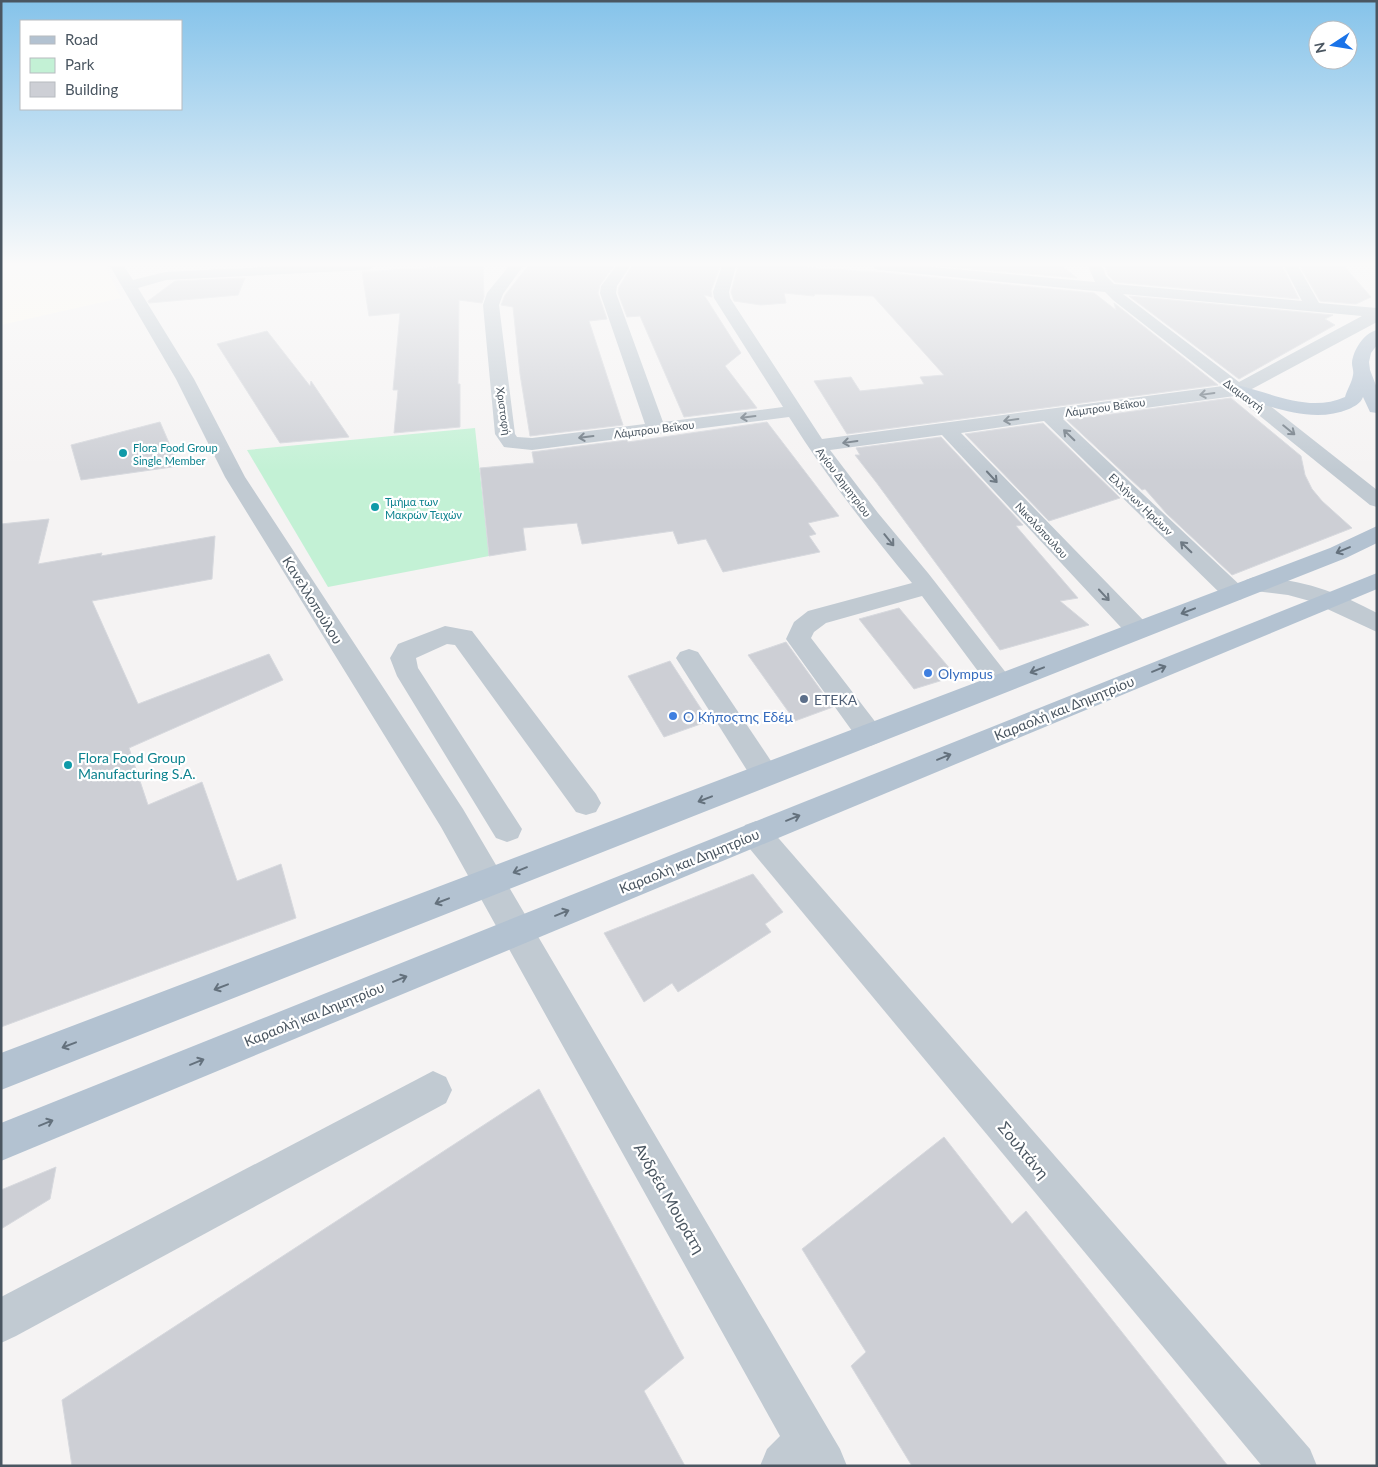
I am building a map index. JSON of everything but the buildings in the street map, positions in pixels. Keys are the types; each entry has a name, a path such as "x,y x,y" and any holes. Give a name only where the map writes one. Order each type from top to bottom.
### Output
{"main road":[{"path":"1377,335 1362,354 1360,364 1361,376 1377,408"},
{"path":"1236,390 1312,408 1339,407 1353,400 1361,376"},
{"path":"1,1072 1347,549 1377,533"},
{"name":"Καραολή και Δημητρίου","path":"1,1142 1377,580"}],"street":[{"name":"Κανελλοπούλου","path":"156,334 185,379 235,477 452,818 517,931"},
{"name":"Χριστοφή","path":"495,334 505,434 506,439 511,443"},
{"path":"623,334 656,429"},
{"name":"Αγίου Δημητρίου","path":"746,334 817,446 870,518 927,587 1001,683"},
{"name":"Διαμαντή","path":"1167,334 1236,390 1280,422 1377,501"},
{"name":"Λάμπρου Βεΐκου","path":"817,446 1236,390 1339,334"},
{"name":"Λάμπρου Βεΐκου","path":"511,443 532,444 796,411"},
{"name":"Ελλήνων Ηρώων","path":"1048,415 1244,589"},
{"name":"Νικολόπουλου","path":"947,429 1138,630"},
{"path":"1244,589 1278,585 1304,591 1329,600 1377,624"},
{"path":"870,734 804,648 798,639 800,630 806,623 817,617 927,587"},
{"path":"506,829 406,669 403,658 406,650 445,635 463,637 586,803"},
{"path":"689,658 765,775"},
{"path":"391,723 432,709"},
{"name":"Σουλτάνη","path":"756,834 1293,1466"},
{"name":"Ανδρέα Μουράτη","path":"517,931 805,1458"},
{"path":"1,1321 433,1090"}],"green space":[{"path":"475,428 489,556 328,587 247,450"}],"place":[{"name":"Flora Food Group Single Member","path":"123,453"},
{"name":"Τμήμα των Μακρών Τειχών","path":"375,507"},
{"name":"Olympus","path":"928,673"},
{"name":"ΕΤΕΚΑ","path":"804,699"},
{"name":"Ο Κήποςτης Εδέμ","path":"673,716"},
{"name":"Flora Food Group Manufacturing S.A.","path":"68,765"}]}
